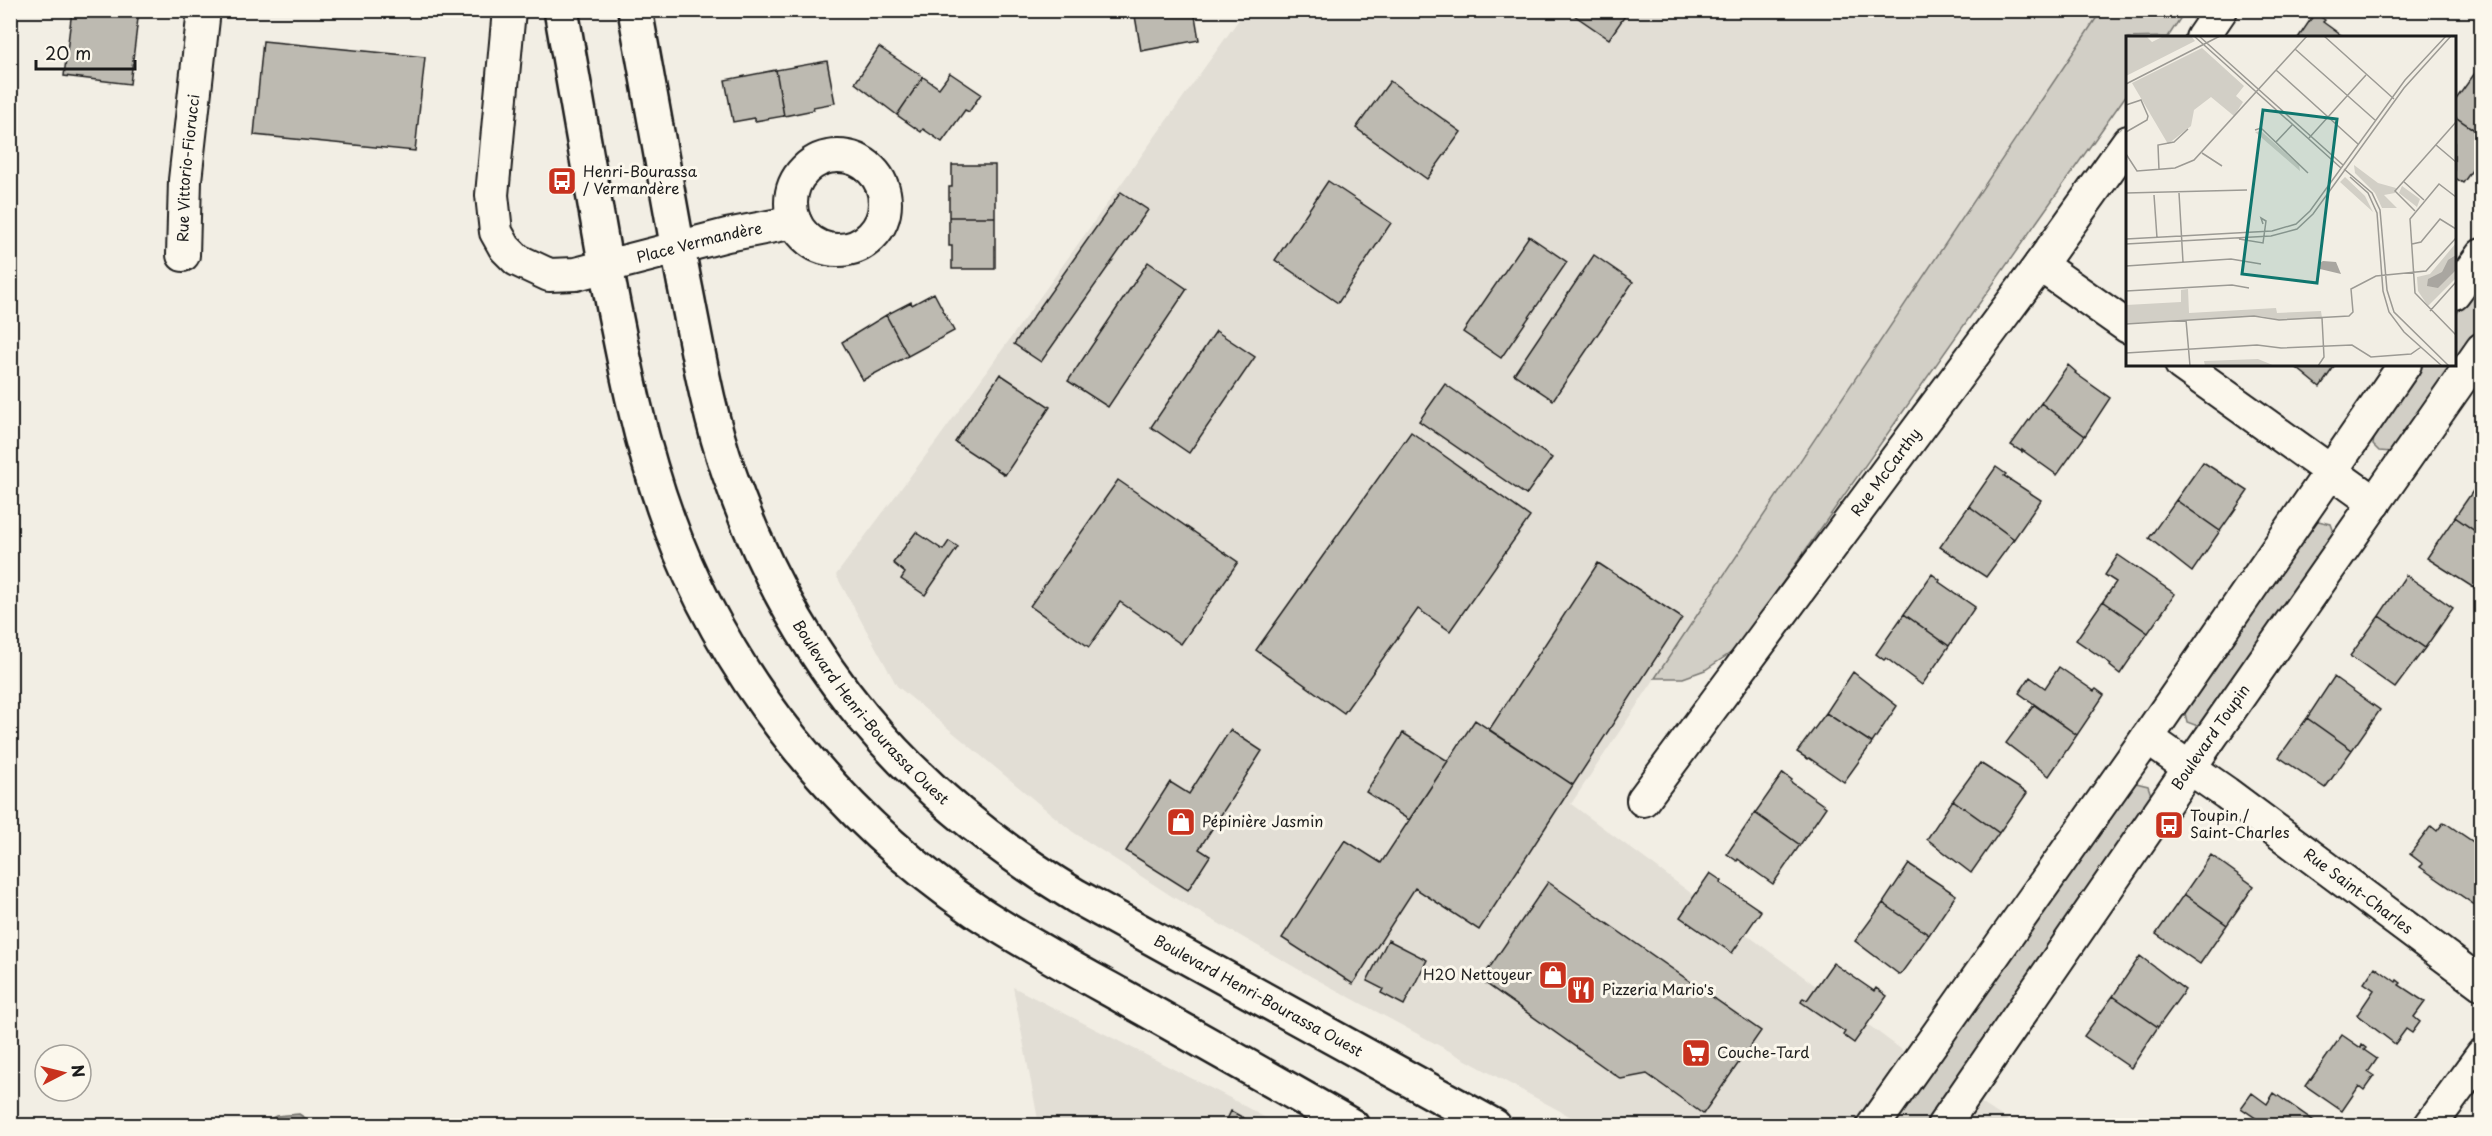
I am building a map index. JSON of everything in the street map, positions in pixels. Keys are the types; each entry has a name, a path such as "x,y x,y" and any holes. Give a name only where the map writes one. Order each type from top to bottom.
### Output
{"main road":[{"path":"561,10 622,356 655,484 681,553 726,645 747,678 782,727 827,779 896,848 976,910 1036,948 1352,1125"},
{"name":"Boulevard Henri-Bourassa Ouest","path":"635,10 678,249 713,419 728,471 753,536 786,604 821,662 859,713 901,761 977,830 1046,878 1494,1125"}],"street":[{"name":"Rue Vittorio-Fiorucci","path":"183,255 185,180 204,10"},
{"path":"509,10 492,195 496,232 505,248 517,260 549,275 576,274 606,267"},
{"path":"2203,36 2221,10"},
{"name":"Rue McCarthy","path":"1643,800 2040,265 2126,143"},
{"name":"Place Vermandère","path":"606,267 727,235 795,222"},
{"path":"2456,290 2481,255"},
{"path":"2040,265 2126,326"},
{"name":"Boulevard Toupin","path":"1943,1125 2481,349"},
{"path":"2184,366 2374,503"},
{"path":"1873,1125 2147,738 2404,366"},
{"name":"Rue Saint-Charles","path":"2147,738 2226,793 2481,984"},
{"path":"2430,1125 2481,1054"}],"shaded area":[{"name":"Pépinière Jasmin","path":"1245,11 2101,11 1571,804 1921,1064 2015,1125 1586,1125 1303,972 1173,897 1073,832 897,686 836,575 939,438"},
{"path":"2101,11 2185,11 2169,36 2126,36 2126,95 1735,650 1705,670 1683,678 1655,678"},
{"path":"2481,277 2481,327 2456,363 2456,314"},
{"path":"2420,366 2454,366 2398,447 2392,452 2379,451 2373,445 2375,430"},
{"path":"2318,521 2331,524 2335,535 2202,724 2195,725 2187,722 2184,709 2311,525"},
{"path":"2136,783 2148,786 2152,798 2137,824 1927,1125 1891,1126 2128,787"},
{"path":"1013,987 1230,1098 1278,1125 1039,1125"},
{"path":"299,1114 316,1125 258,1125 276,1116"}],"building":[{"path":"72,10 139,10 130,84 64,76"},
{"path":"1134,10 1194,10 1199,40 1141,51"},
{"path":"1572,10 1629,10 1609,39 1571,13"},
{"path":"2315,13 2342,36 2299,36"},
{"path":"263,41 425,57 415,151 254,135"},
{"path":"879,47 923,77 897,115 855,83"},
{"path":"827,61 835,103 784,116 776,70"},
{"path":"776,70 784,116 733,122 725,80"},
{"path":"950,73 981,94 969,112 965,110 942,142 923,129 921,132 897,115 923,77 939,88"},
{"path":"2475,73 2482,77 2482,135 2456,117 2456,99"},
{"path":"1390,81 1461,132 1427,179 1356,128"},
{"path":"2456,117 2482,135 2482,156 2463,183 2456,178"},
{"path":"952,165 995,165 995,217 949,217"},
{"path":"1328,181 1391,223 1338,303 1275,260"},
{"path":"1121,192 1148,210 1041,362 1014,344"},
{"path":"949,217 995,217 995,269 952,269"},
{"path":"1529,236 1567,262 1501,358 1463,332"},
{"path":"1594,255 1633,282 1553,400 1514,374"},
{"path":"1148,262 1187,289 1108,407 1068,381"},
{"path":"934,293 954,331 908,356 886,315"},
{"path":"886,315 908,356 863,380 842,342"},
{"path":"1216,331 1255,357 1189,453 1151,427"},
{"path":"2068,365 2075,373 2110,398 2085,436 2041,403"},
{"path":"2294,366 2335,366 2320,387"},
{"path":"1000,374 1050,407 1005,475 955,442"},
{"path":"1445,384 1552,458 1526,495 1419,421"},
{"path":"2041,403 2085,436 2057,475 2022,450 2022,452 2011,445"},
{"path":"1411,432 1530,517 1450,631 1418,609 1344,713 1256,650"},
{"path":"2203,462 2248,491 2220,531 2176,500"},
{"path":"1996,467 2006,474 2004,476 2041,500 2014,539 1969,506"},
{"path":"2482,478 2482,536 2455,517"},
{"path":"1118,480 1238,562 1181,644 1120,602 1089,647 1030,606"},
{"path":"2176,500 2220,531 2192,572 2149,538"},
{"path":"1969,506 2014,539 1986,577 1940,547"},
{"path":"2455,517 2482,536 2481,590 2476,586 2474,588 2427,558"},
{"path":"916,532 943,550 949,541 958,547 925,595 901,579 905,573 893,563"},
{"path":"2118,555 2175,594 2148,633 2103,601 2116,582 2105,575"},
{"path":"1598,563 1682,618 1573,785 1489,730"},
{"path":"1932,574 1940,580 1939,582 1975,607 1949,646 1904,614"},
{"path":"2406,575 2453,608 2425,648 2379,616"},
{"path":"2103,601 2148,633 2120,674 2110,666 2111,664 2076,640"},
{"path":"1904,614 1949,646 1922,685 1886,658 1884,660 1876,654"},
{"path":"2379,616 2425,648 2395,688 2350,656"},
{"path":"2059,667 2094,691 2096,689 2104,695 2077,735 2019,693 2030,677 2045,688"},
{"path":"1853,672 1897,706 1872,743 1826,713"},
{"path":"2334,677 2380,710 2352,750 2307,718"},
{"path":"2034,705 2077,735 2049,776 2006,743"},
{"path":"1826,713 1872,743 1844,782 1797,752"},
{"path":"2307,718 2352,750 2325,788 2279,757"},
{"path":"1475,720 1573,785 1479,930 1415,888 1353,984 1282,938 1345,840 1381,863"},
{"name":"Pépinière Jasmin","path":"1230,730 1262,751 1199,849 1210,856 1188,890 1126,851 1170,782 1189,794"},
{"path":"1403,733 1448,761 1409,820 1366,792"},
{"path":"1980,763 2027,793 1999,833 1953,800"},
{"path":"1783,773 1792,780 1791,782 1826,807 1800,845 1755,813"},
{"path":"1953,800 1999,833 1971,873 1927,839"},
{"path":"1755,813 1800,845 1773,884 1738,859 1737,861 1727,854"},
{"path":"2444,822 2482,848 2482,910 2420,867 2423,864 2410,854 2431,826 2437,831"},
{"path":"2211,855 2254,886 2227,925 2184,894"},
{"path":"1909,864 1956,895 1929,935 1883,903"},
{"path":"1710,873 1722,881 1720,883 1761,911 1732,953 1680,917"},
{"path":"1548,882 1761,1031 1703,1114 1647,1074 1621,1079 1481,980"},
{"path":"2184,894 2227,925 2200,964 2156,934"},
{"path":"1883,903 1929,935 1900,975 1855,941"},
{"path":"1388,940 1427,960 1404,1005 1381,993 1383,989 1367,981"},
{"path":"2140,956 2185,990 2158,1027 2113,996"},
{"path":"1833,963 1874,991 1876,988 1887,996 1854,1043 1843,1035 1845,1032 1801,1002 1803,998 1807,1000"},
{"path":"2375,967 2396,982 2397,980 2401,983 2399,985 2425,1002 2414,1017 2420,1022 2412,1033 2406,1029 2395,1044 2357,1015 2374,990 2364,983"},
{"path":"2113,996 2158,1027 2131,1068 2084,1036"},
{"path":"2342,1035 2361,1048 2362,1045 2366,1048 2364,1050 2377,1059 2368,1072 2374,1076 2364,1090 2359,1086 2342,1111 2306,1086"},
{"path":"2252,1093 2267,1104 2274,1093 2317,1123 2316,1126 2252,1126 2257,1119 2241,1108"},
{"path":"1231,1111 1258,1126 1224,1126"}],"place":[{"name":"Henri-Bourassa / Vermandère","path":"562,181"},
{"name":"Pépinière Jasmin","path":"1181,822"},
{"name":"Toupin / Saint-Charles","path":"2169,825"},
{"name":"H2O Nettoyeur","path":"1553,975"},
{"name":"Pizzeria Mario's","path":"1581,990"},
{"name":"Couche-Tard","path":"1696,1053"}]}
